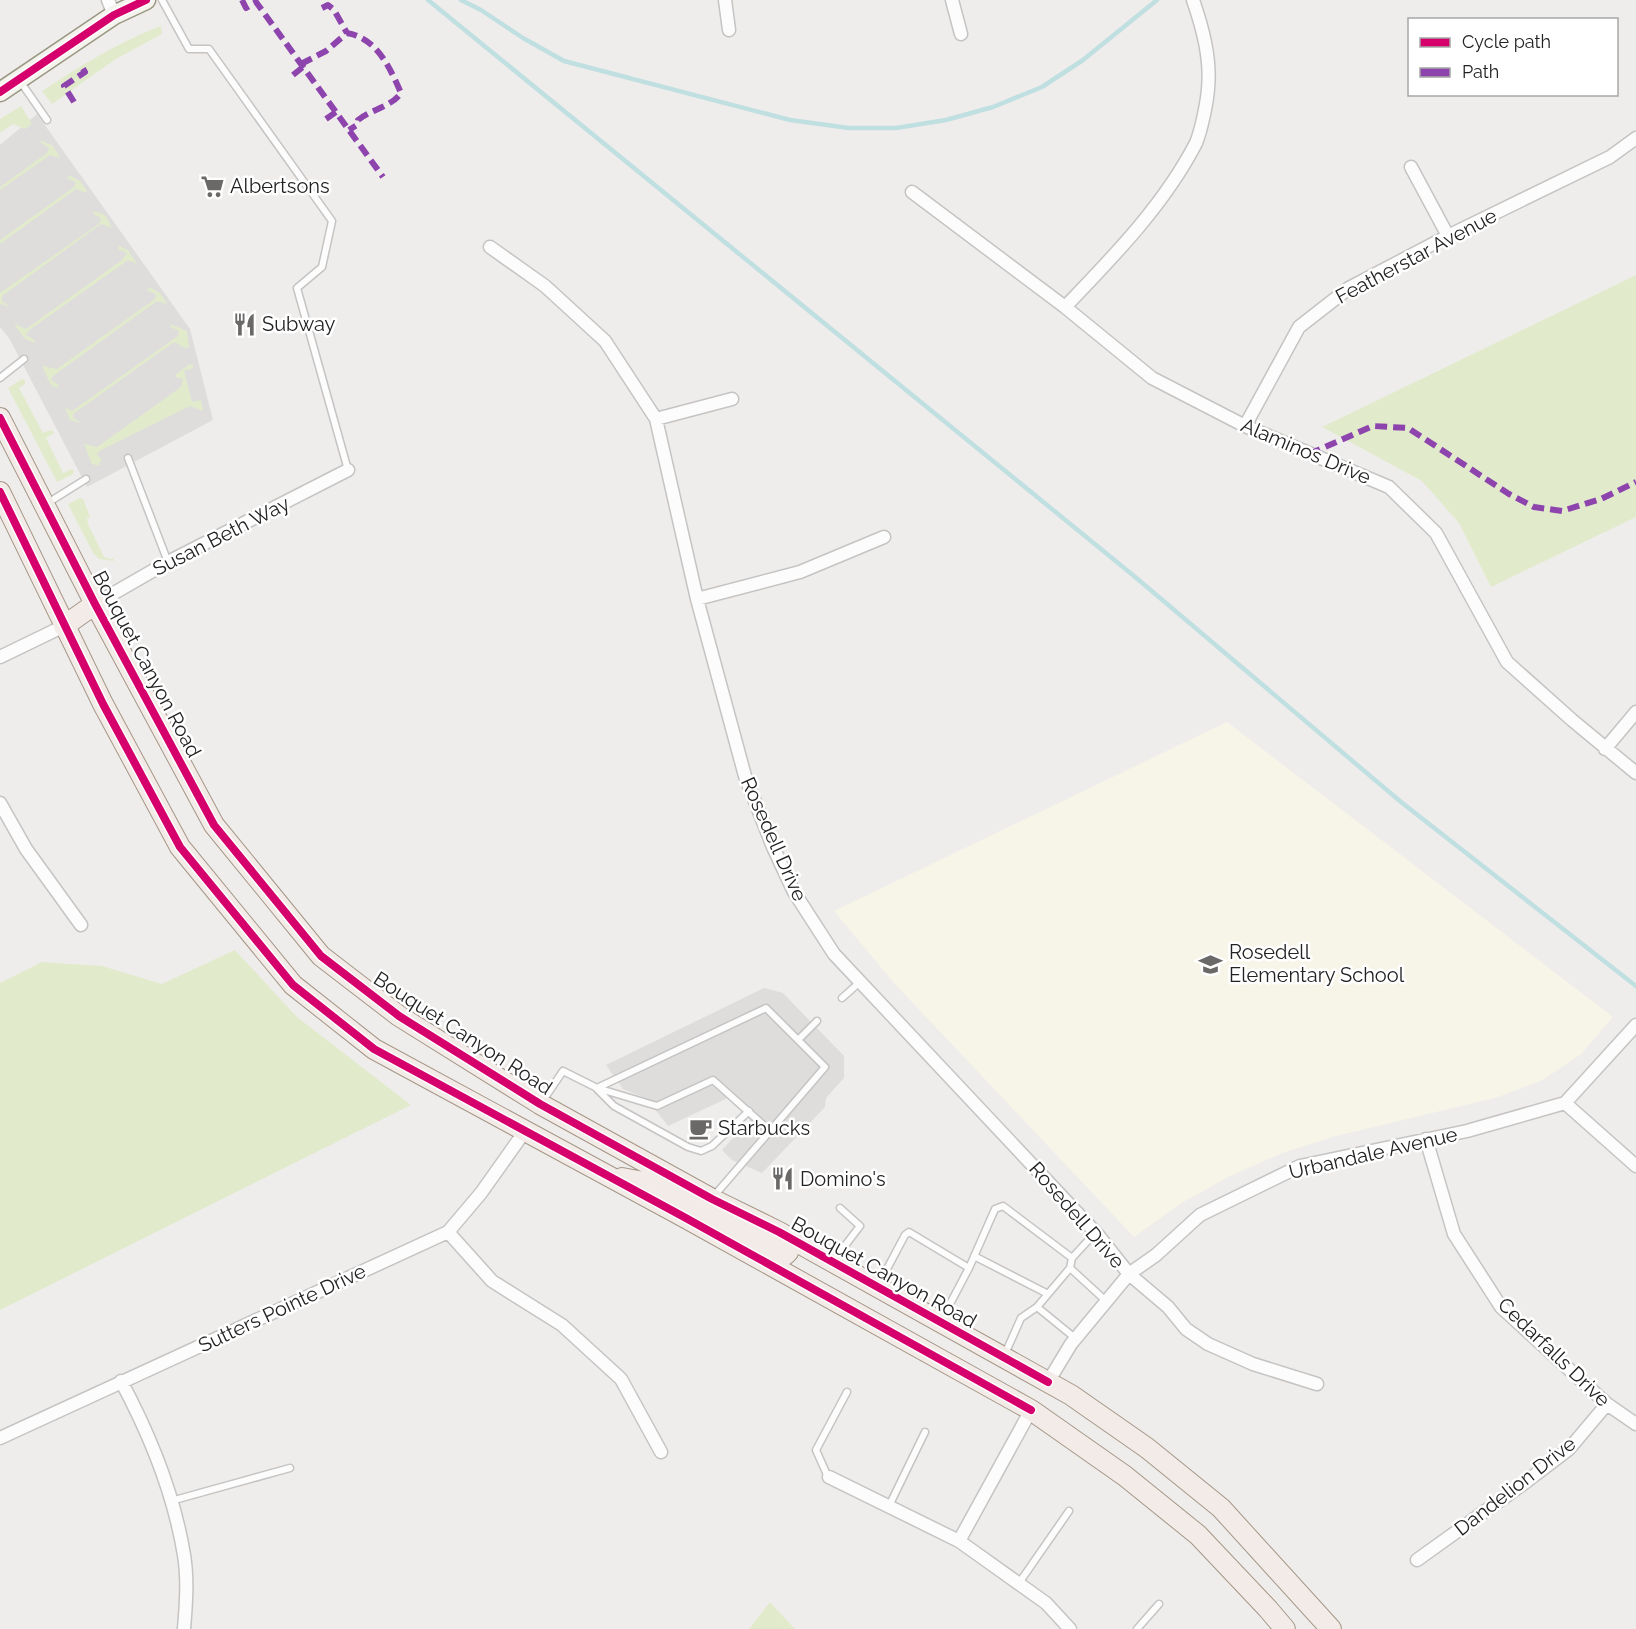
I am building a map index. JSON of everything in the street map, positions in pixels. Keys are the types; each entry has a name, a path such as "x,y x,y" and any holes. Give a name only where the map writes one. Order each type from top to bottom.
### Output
{"main road":[{"path":"0,92 111,7 146,0"},
{"name":"Bouquet Canyon Road","path":"0,418 95,604 214,825 321,956 399,1016 540,1104 712,1199 779,1232 1071,1395 1147,1448 1221,1508 1331,1629"},
{"path":"0,492 103,704 180,847 293,985 374,1048 1031,1410 1125,1476 1198,1535 1285,1629"},
{"path":"64,626 95,604"},
{"path":"525,1131 540,1104"},
{"path":"607,1176 649,1182 785,1255 789,1248 779,1232"},
{"path":"1031,1410 1048,1382"}],"street":[{"path":"725,0 729,30"},
{"path":"952,0 961,34"},
{"path":"1065,307 1119,251 1161,198 1197,141 1209,89 1206,38 1193,0"},
{"name":"Featherstar Avenue","path":"1245,426 1299,327 1350,288 1448,236 1610,157 1636,138"},
{"path":"1411,167 1448,236"},
{"name":"Alaminos Drive","path":"912,192 1065,307 1152,378 1245,426 1389,487 1436,533 1508,662 1636,773"},
{"name":"Rosedell Drive","path":"490,247 545,286 605,341 656,419 697,599 745,776 773,847 794,892 834,954 1096,1233 1129,1274 1168,1307 1186,1329 1208,1344 1252,1364 1317,1384"},
{"path":"656,419 732,399"},
{"name":"Susan Beth Way","path":"95,604 168,562 348,470"},
{"path":"697,599 800,572 885,537"},
{"path":"0,657 64,626"},
{"path":"1605,748 1636,712"},
{"path":"0,803 26,849 81,925"},
{"path":"1636,1025 1565,1103 1636,1166"},
{"name":"Urbandale Avenue","path":"1048,1382 1075,1338 1129,1274 1156,1255 1200,1215 1300,1166 1467,1131 1565,1103"},
{"name":"Sutters Pointe Drive","path":"0,1438 448,1232 482,1193 525,1131"},
{"name":"Cedarfalls Drive","path":"1426,1139 1454,1233 1501,1306 1607,1404 1636,1424"},
{"path":"448,1232 492,1281 562,1325 621,1379 661,1452"},
{"path":"121,1381 143,1423 171,1501 184,1556 187,1601 184,1629"},
{"name":"Dandelion Drive","path":"1417,1560 1515,1491 1569,1449 1607,1404"},
{"path":"959,1541 1031,1410"},
{"path":"828,1477 959,1541 1046,1604 1070,1629"}],"lane":[{"path":"162,0 189,50 209,49 332,221 322,267 297,288 348,470"},
{"path":"19,79 47,120"},
{"path":"0,378 24,359"},
{"path":"128,458 168,562"},
{"path":"44,505 86,480"},
{"path":"842,998 860,981"},
{"path":"597,1088 766,1008 825,1067 712,1199"},
{"path":"798,1040 818,1021"},
{"path":"540,1104 563,1071 597,1088 657,1106 713,1080 770,1131"},
{"path":"597,1088 614,1106 688,1147 701,1151 712,1146 749,1111"},
{"path":"940,1323 969,1268 995,1209 1003,1206 1072,1258"},
{"path":"831,1262 860,1226 840,1209"},
{"path":"878,1287 905,1235 909,1232 969,1268"},
{"path":"1004,1358 1022,1318 1037,1307 1070,1268 1072,1258 1096,1233"},
{"path":"974,1256 1048,1294"},
{"path":"1070,1268 1106,1301"},
{"path":"1037,1307 1075,1338"},
{"path":"828,1477 816,1450 847,1392"},
{"path":"888,1506 925,1432"},
{"path":"171,1501 290,1468"},
{"path":"1018,1584 1069,1511"},
{"path":"1137,1629 1159,1604"}],"shaded area":[{"path":"37,114 190,329 213,420 87,487 9,338 0,327 0,145"},
{"name":"Rosedell Elementary School","path":"1227,722 1613,1017 1581,1054 1541,1081 1495,1098 1336,1136 1282,1153 1230,1176 1180,1204 1134,1237 894,983 834,911"},
{"path":"764,988 783,993 844,1056 844,1078 826,1098 825,1107 762,1173 732,1160 722,1150 750,1120 728,1098 668,1126 647,1099 623,1089 606,1065"}],"green space":[{"path":"161,26 162,34 116,59 52,104 42,91 114,47"},
{"path":"21,106 32,124 25,129 13,124 0,133 0,119"},
{"path":"40,142 53,146 60,158 50,155 0,190 0,187 47,153 49,148"},
{"path":"69,175 80,181 86,193 76,189 0,244 0,240 74,187 76,182 67,178"},
{"path":"94,211 105,215 112,228 101,224 2,296 2,301 10,307 0,304 0,293 100,223 101,218 93,214"},
{"path":"119,246 128,250 137,264 128,260 28,331 26,335 35,340 34,343 24,338 14,324 26,329 122,260 127,253 118,249"},
{"path":"1636,275 1636,517 1491,587 1459,523 1422,481 1322,427"},
{"path":"149,287 160,293 167,304 157,301 53,376 51,380 59,385 57,388 51,385 42,366 57,369 155,299 156,294 147,290"},
{"path":"170,324 187,331 189,347 185,348 174,342 73,414 73,418 82,423 70,420 65,408 72,411 178,336 179,331"},
{"path":"190,364 193,368 184,371 192,402 201,400 203,411 190,406 99,451 97,455 102,459 100,466 92,464 84,444 97,447 181,387 183,379 175,375"},
{"path":"22,379 25,380 25,384 19,388 43,433 51,430 54,433 46,438 63,473 72,469 74,471 73,474 57,482 8,388"},
{"path":"80,498 83,499 90,517 87,518 88,524 104,557 113,558 114,561 99,559 93,553 68,504"},
{"path":"235,950 297,1017 411,1105 0,1310 0,983 42,962 102,966 162,984"},
{"path":"770,1602 795,1629 749,1629"}],"waterway":[{"path":"428,0 1134,576 1401,802 1636,986"},
{"path":"461,0 564,61 790,120 849,128 896,128 946,120 993,107 1042,87 1083,60 1157,0"}],"marked path":[{"path":"242,0 246,8 256,2 383,177"},
{"path":"322,8 328,5 334,10 347,33"},
{"path":"301,64 326,51 347,33 367,41 387,64 401,93 392,102 358,120 357,125 349,130"},
{"path":"74,102 64,86 85,72 80,64"},
{"path":"293,75 303,67"},
{"path":"326,119 336,112"},
{"path":"1309,454 1373,426 1408,428 1509,494 1534,507 1562,511 1601,499 1636,482"}],"cycle path":[{"path":"0,92 114,15 146,0"},
{"path":"0,418 95,604 214,825 321,956 399,1016 540,1104 712,1199 779,1232 1048,1382"},
{"path":"0,492 103,704 180,847 293,985 374,1049 684,1217 1031,1410"}],"place":[{"name":"Albertsons","path":"212,186"},
{"name":"Subway","path":"244,324"},
{"name":"Rosedell Elementary School","path":"1211,964"},
{"name":"Starbucks","path":"700,1128"},
{"name":"Domino's","path":"782,1179"}]}
